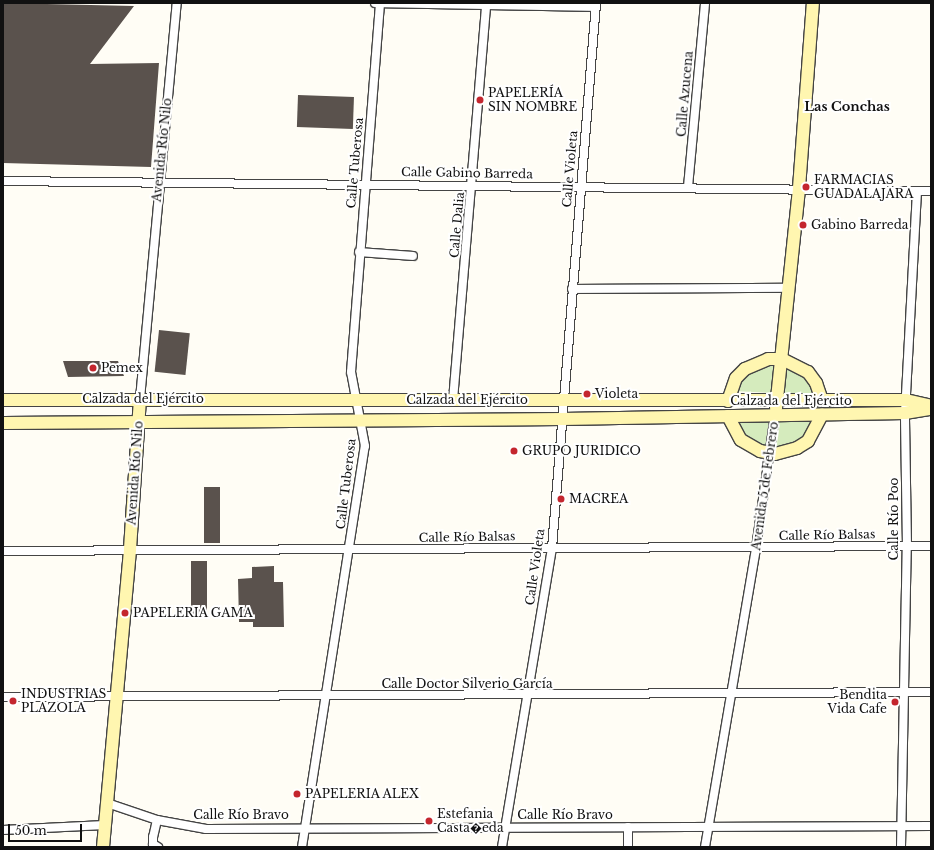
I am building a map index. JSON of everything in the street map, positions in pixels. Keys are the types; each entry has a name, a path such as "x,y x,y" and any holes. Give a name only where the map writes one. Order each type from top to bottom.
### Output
{"main road":[{"name":"Avenida 5 de Febrero","path":"775,415 800,188 813,3"},
{"path":"728,401 736,378 745,369 768,359 782,359 808,372 816,383 822,400"},
{"name":"Avenida Río Nilo","path":"103,847 130,550 140,399"},
{"name":"Calzada del Ejército","path":"3,400 906,400 931,406"},
{"name":"Calzada del Ejército","path":"3,424 822,415 905,413 931,409"},
{"path":"728,416 741,440 750,447 770,454 786,452 808,441 822,415"}],"street":[{"name":"Avenida Río Nilo","path":"140,399 159,182 178,3"},
{"path":"375,3 596,5"},
{"name":"Calle Tuberosa","path":"302,847 304,827 351,550 365,446 351,372 359,252 380,3"},
{"name":"Calle Azucena","path":"688,187 705,3"},
{"name":"Calle Dalia","path":"453,400 486,4"},
{"name":"Calle Violeta","path":"502,847 552,548 580,186 596,5"},
{"name":"Calle Gabino Barreda","path":"3,181 800,188 931,191"},
{"name":"Calle Río Poo","path":"902,847 907,546 905,413 917,191"},
{"path":"359,252 413,256"},
{"path":"572,289 790,288"},
{"name":"Avenida 5 de Febrero","path":"705,847 756,548 775,415"},
{"name":"Calle Río Balsas","path":"3,551 931,546"},
{"name":"Calle Doctor Silverio García","path":"3,697 527,696 931,692"},
{"name":"Calle Río Bravo","path":"107,803 157,820 206,829 304,827 505,828 931,826"},
{"path":"157,820 153,844 158,847"},
{"path":"3,830 105,825"},
{"path":"628,827 628,847"}],"green space":[{"path":"775,363 773,393 733,391 739,377"},
{"path":"783,363 801,370 818,394 780,393"},
{"path":"814,416 804,439 775,447 779,417"},
{"path":"732,418 769,418 765,451 750,446"}],"building":[{"path":"3,3 134,6 90,64 159,63 151,167 3,163"},
{"path":"298,95 354,97 353,129 297,127"},
{"path":"159,330 190,333 185,375 155,372"},
{"name":"Pemex","path":"63,361 118,361 124,376 68,377"},
{"path":"204,487 220,487 220,543 204,543"},
{"path":"191,561 207,561 207,618 191,618"},
{"path":"274,566 274,582 283,582 284,627 253,627 253,622 239,622 238,579 252,578 252,567"}],"place":[{"name":"PAPELERÍA SIN NOMBRE","path":"480,100"},
{"name":"FARMACIAS GUADALAJARA","path":"806,187"},
{"name":"Gabino Barreda","path":"803,225"},
{"name":"Pemex","path":"93,368"},
{"name":"Violeta","path":"587,394"},
{"name":"GRUPO JURIDICO","path":"514,451"},
{"name":"MACREA","path":"561,499"},
{"name":"PAPELERIA GAMA","path":"125,613"},
{"name":"INDUSTRIAS PLAZOLA","path":"13,701"},
{"name":"Bendita Vida Cafe","path":"895,702"},
{"name":"PAPELERIA ALEX","path":"297,794"},
{"name":"Estefania Casta�eda","path":"429,821"}],"district":[{"name":"Las Conchas","path":"847,107"}]}
